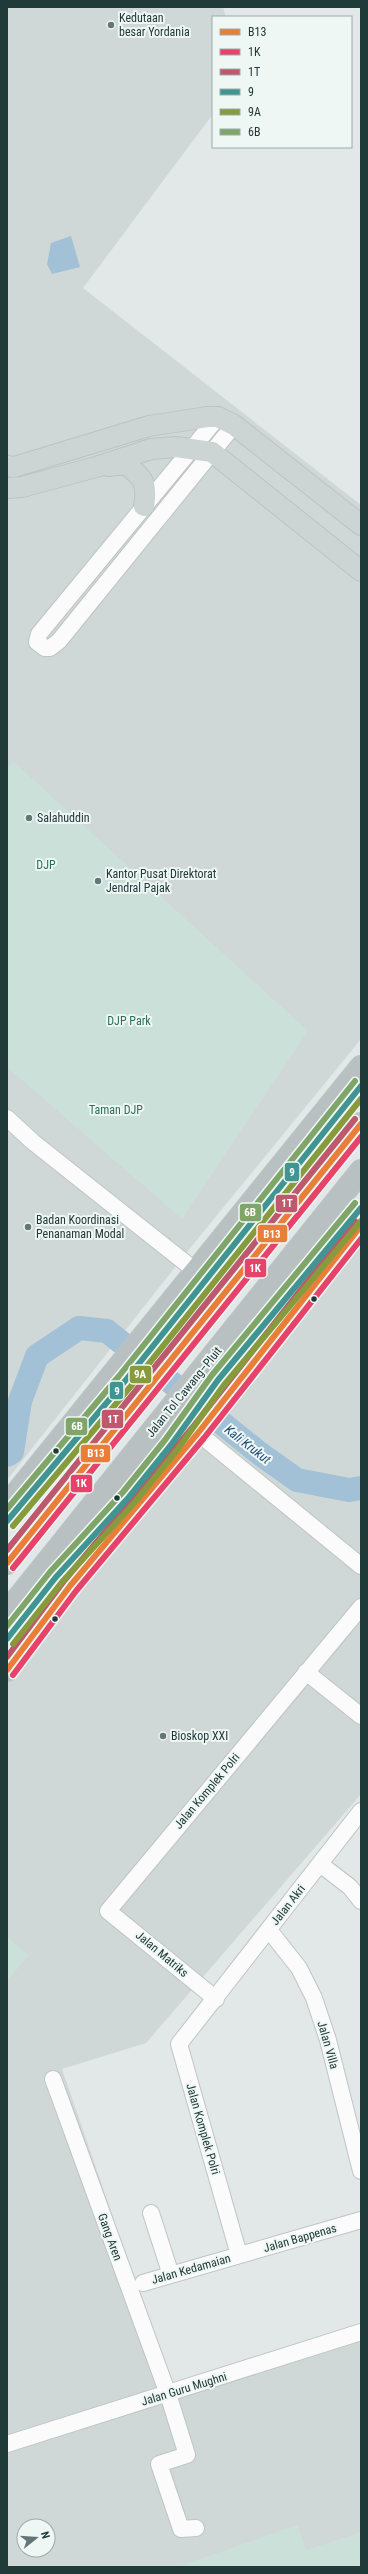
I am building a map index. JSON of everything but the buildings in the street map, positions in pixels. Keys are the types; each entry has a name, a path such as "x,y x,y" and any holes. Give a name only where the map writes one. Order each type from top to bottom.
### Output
{"highway":[{"path":"7,1505 197,1272 361,1067"},
{"path":"7,1563 361,1124"},
{"name":"Jalan Tol Cawang–Pluit","path":"7,1612 361,1171"},
{"path":"7,1670 70,1586 121,1528 361,1226"}],"main road":[{"path":"7,466 14,466 150,426 226,421 361,525"},
{"path":"7,488 22,487 96,467 151,449 190,448 212,452 361,571"},
{"path":"96,467 125,464 136,472 143,479 146,494 144,506"}],"street":[{"path":"226,421 212,452 59,641 50,648 40,646 37,642 39,634 190,448 226,421"},
{"path":"7,1118 33,1142 197,1272"},
{"path":"202,1427 361,1566"},
{"name":"Jalan Komplek Polri","path":"108,1910 361,1608"},
{"path":"306,1672 361,1716"},
{"name":"Jalan Akri","path":"211,2005 361,1812"},
{"path":"320,1864 350,1887 361,1901"},
{"name":"Jalan Matriks","path":"108,1910 211,2005"},
{"name":"Jalan Villa","path":"269,1930 299,1968 314,1998 328,2040 361,2171"},
{"name":"Jalan Komplek Polri","path":"211,2005 179,2044 239,2255"},
{"name":"Gang Aren","path":"53,2079 168,2394 187,2455 159,2464 181,2529 196,2528"},
{"path":"151,2213 171,2275"},
{"name":"Jalan Bappenas","path":"239,2255 361,2220"},
{"name":"Jalan Kedamaian","path":"143,2283 239,2255"},
{"name":"Jalan Guru Mughni","path":"7,2444 361,2332"}],"shaded area":[{"path":"7,7 223,7 226,16 212,16 212,115 83,288 361,505 361,1039 191,1247 7,1480"},
{"path":"361,1229 361,1794 146,2043 62,2069 173,2392 357,2335 361,2346 361,2567 7,2567 7,1671"}],"green space":[{"name":"DJP Park","path":"13,761 308,1031 182,1219 7,1067 7,769"},
{"path":"7,1937 29,1955 7,1981"},
{"path":"298,2525 306,2550 361,2532 361,2567 177,2567"}],"water":[{"path":"71,236 80,267 52,274 47,264 51,243"}],"waterway":[{"name":"Kali Krukut","path":"7,1455 12,1452 20,1401 37,1356 79,1328 107,1331 259,1453 297,1480 349,1490 361,1488"}],"transit line":[{"name":"6B","path":"7,1509 119,1376 355,1081"},
{"name":"9","path":"7,1521 125,1381 361,1086"},
{"name":"9A","path":"13,1526 131,1386 361,1099"},
{"name":"1T","path":"7,1550 355,1119"},
{"name":"B13","path":"7,1563 361,1124"},
{"name":"1K","path":"13,1568 361,1137"},
{"name":"6B","path":"7,1626 50,1572 123,1492 165,1440 212,1375 355,1203"},
{"name":"9","path":"7,1639 56,1577 129,1497 171,1445 218,1380 361,1208"},
{"name":"1T","path":"7,1657 64,1581 192,1428 355,1221"},
{"name":"9A","path":"13,1644 62,1582 135,1502 177,1450 224,1385 361,1221"},
{"name":"B13","path":"7,1670 70,1586 198,1433 361,1226"},
{"name":"1K","path":"13,1675 76,1591 204,1438 361,1239"}],"place":[{"name":"Kedutaan besar Yordania","path":"111,25"},
{"name":"Salahuddin","path":"29,818"},
{"name":"Kantor Pusat Direktorat Jendral Pajak","path":"98,881"},
{"name":"Badan Koordinasi Penanaman Modal","path":"28,1227"},
{"name":"Bioskop XXI","path":"163,1736"}],"park label":[{"name":"DJP","path":"46,865"},
{"name":"Taman DJP","path":"116,1110"}]}
